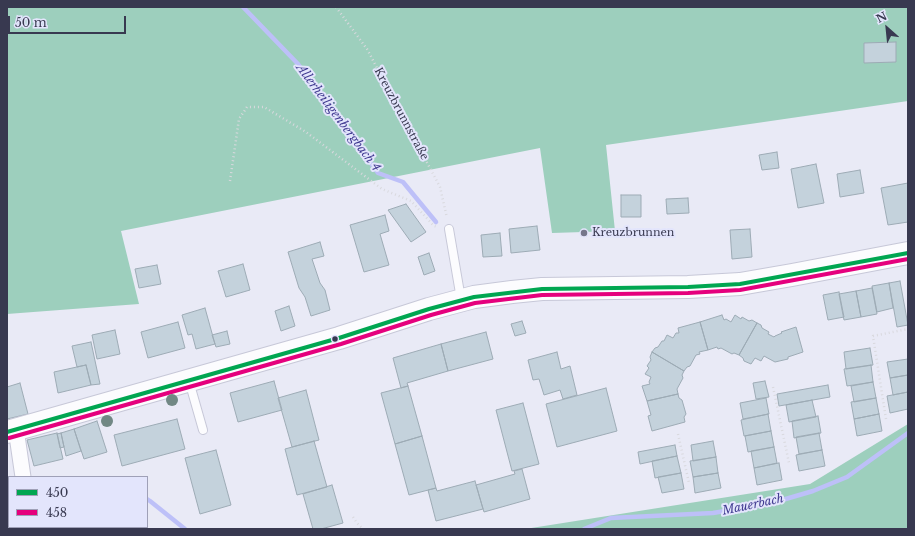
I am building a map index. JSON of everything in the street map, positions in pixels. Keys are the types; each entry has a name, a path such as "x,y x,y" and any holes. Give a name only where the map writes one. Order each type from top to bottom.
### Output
{"main road":[{"path":"12,430 338,338 429,309 461,300 491,294 542,289 688,287 740,284 908,253"}],"street":[{"path":"12,430 22,472"}],"lane":[{"path":"449,229 461,300"},
{"path":"189,380 203,430"}],"path":[{"name":"Kreuzbrunnstraße","path":"336,7 367,49 440,187 449,229"},
{"path":"230,181 239,119 247,107 264,107 306,132 382,189 411,201 434,226 449,229"},
{"path":"886,419 872,336 908,329"},
{"path":"773,387 788,463"},
{"path":"678,434 689,483"},
{"path":"353,517 363,529"}],"green space":[{"path":"7,7 908,7 908,101 606,145 615,231 552,233 540,148 121,231 139,304 7,314"},
{"path":"908,424 908,529 525,529 810,484"}],"building":[{"path":"896,42 896,62 864,63 864,43"},
{"path":"777,152 779,168 762,170 759,155"},
{"path":"816,164 824,203 798,208 791,169"},
{"path":"860,170 864,193 840,197 837,174"},
{"path":"908,183 908,222 888,225 881,188"},
{"path":"621,195 641,195 641,217 621,217"},
{"path":"688,198 689,213 667,214 666,199"},
{"path":"406,204 426,232 411,242 388,210"},
{"path":"385,215 389,231 380,234 389,265 364,272 350,225"},
{"path":"537,226 540,250 511,253 509,229"},
{"path":"750,229 752,257 732,259 730,230"},
{"path":"500,233 502,256 483,257 481,235"},
{"path":"320,242 324,256 312,259 320,283 325,290 330,310 311,316 305,297 299,288 288,252"},
{"path":"429,253 435,271 424,275 418,257"},
{"path":"243,264 250,290 226,297 218,271"},
{"path":"157,265 161,284 139,288 135,269"},
{"path":"900,281 908,325 897,327 889,283"},
{"path":"889,283 893,308 877,312 872,286"},
{"path":"872,288 877,314 861,317 856,291"},
{"path":"856,291 861,317 844,320 839,294"},
{"path":"839,292 844,317 828,320 823,295"},
{"path":"289,306 295,326 281,331 275,311"},
{"path":"205,308 215,344 196,349 192,334 188,335 182,315"},
{"path":"722,315 724,320 726,319 731,322 735,315 741,319 742,317 757,323 739,355 734,353 732,354 721,348 718,349 717,347 708,350 700,322"},
{"path":"522,321 526,333 515,336 511,324"},
{"path":"178,322 185,348 148,358 141,332"},
{"path":"700,322 708,350 699,352 700,354 696,355 690,366 684,371 652,352 662,341 664,341 667,335 673,338 676,333 679,333 678,328"},
{"path":"757,323 769,332 768,334 774,337 782,333 781,332 796,327 803,352 788,357 788,359 775,362 764,356 761,361 755,358 751,364 744,361 739,355"},
{"path":"115,330 120,354 97,359 92,335"},
{"path":"227,331 230,344 216,347 212,335"},
{"path":"486,332 493,359 448,371 441,344"},
{"path":"91,342 100,384 91,385 86,365 77,367 72,346"},
{"path":"441,344 448,371 407,383 408,386 401,388 393,358"},
{"path":"870,348 873,365 846,369 844,352"},
{"path":"557,352 561,369 570,366 577,395 563,399 560,390 544,395 539,379 533,380 528,360"},
{"path":"652,352 684,371 682,375 683,378 677,389 678,394 647,401 642,386 650,384 649,382 651,377 645,374 649,368 647,366 651,360 650,357"},
{"path":"908,359 908,375 890,378 887,362"},
{"path":"86,365 91,385 58,393 54,372"},
{"path":"871,365 873,382 847,386 844,369"},
{"path":"908,375 908,392 893,395 890,378"},
{"path":"274,381 282,410 238,422 230,393"},
{"path":"765,381 769,397 756,399 753,383"},
{"path":"873,382 876,398 854,402 851,386"},
{"path":"20,383 28,414 7,419 7,387"},
{"path":"828,385 830,397 779,406 777,394"},
{"path":"408,386 422,436 395,444 381,393"},
{"path":"606,388 617,431 557,447 546,404"},
{"path":"306,390 319,440 292,447 278,398"},
{"path":"908,392 908,409 890,413 887,396"},
{"path":"678,394 679,398 682,400 686,414 684,417 685,422 652,431 648,416 651,415 647,401"},
{"path":"766,398 769,414 743,419 740,403"},
{"path":"876,398 879,414 854,419 851,402"},
{"path":"812,400 816,417 789,422 786,405"},
{"path":"523,403 539,464 512,471 496,410"},
{"path":"768,414 771,431 744,436 741,420"},
{"path":"879,414 882,431 857,436 854,419"},
{"path":"818,416 821,433 794,438 792,421"},
{"path":"177,419 185,449 122,466 114,435"},
{"path":"97,421 107,452 84,459 74,429"},
{"path":"74,429 81,451 66,456 61,433"},
{"path":"771,431 774,447 748,452 745,436"},
{"path":"57,433 63,459 34,466 27,440"},
{"path":"61,433 64,447 60,448 57,434"},
{"path":"819,433 822,450 799,454 796,437"},
{"path":"422,436 436,488 409,495 395,444"},
{"path":"314,441 327,487 297,495 285,449"},
{"path":"713,441 716,457 693,461 691,445"},
{"path":"675,445 677,456 640,464 638,452"},
{"path":"774,447 777,463 754,468 751,451"},
{"path":"216,450 231,505 200,514 185,458"},
{"path":"822,450 825,466 799,471 796,455"},
{"path":"677,456 681,473 655,478 652,461"},
{"path":"716,457 718,473 693,477 690,461"},
{"path":"779,463 782,480 757,485 754,468"},
{"path":"522,469 530,499 484,512 476,485 515,474 514,471"},
{"path":"681,473 684,489 662,493 658,477"},
{"path":"718,473 721,488 695,493 693,477"},
{"path":"475,481 483,509 436,521 428,490 436,488 437,491"},
{"path":"332,485 343,523 321,529 313,529 303,494"}],"waterway":[{"name":"Allerheiligenbergbach 4","path":"243,7 298,64 378,173 403,182 436,222"},
{"name":"Mauerbach","path":"584,529 611,518 713,513 772,503 813,491 847,477 908,433"},
{"name":"Mauerbach","path":"148,500 185,529"}],"transit line":[{"name":"450","path":"7,432 339,338 429,309 474,297 542,289 688,287 740,284 908,253"},
{"name":"458","path":"9,438 341,344 431,315 475,303 542,295 688,293 740,290 908,259"}],"place":[{"name":"Kreuzbrunnen","path":"584,233"}]}
